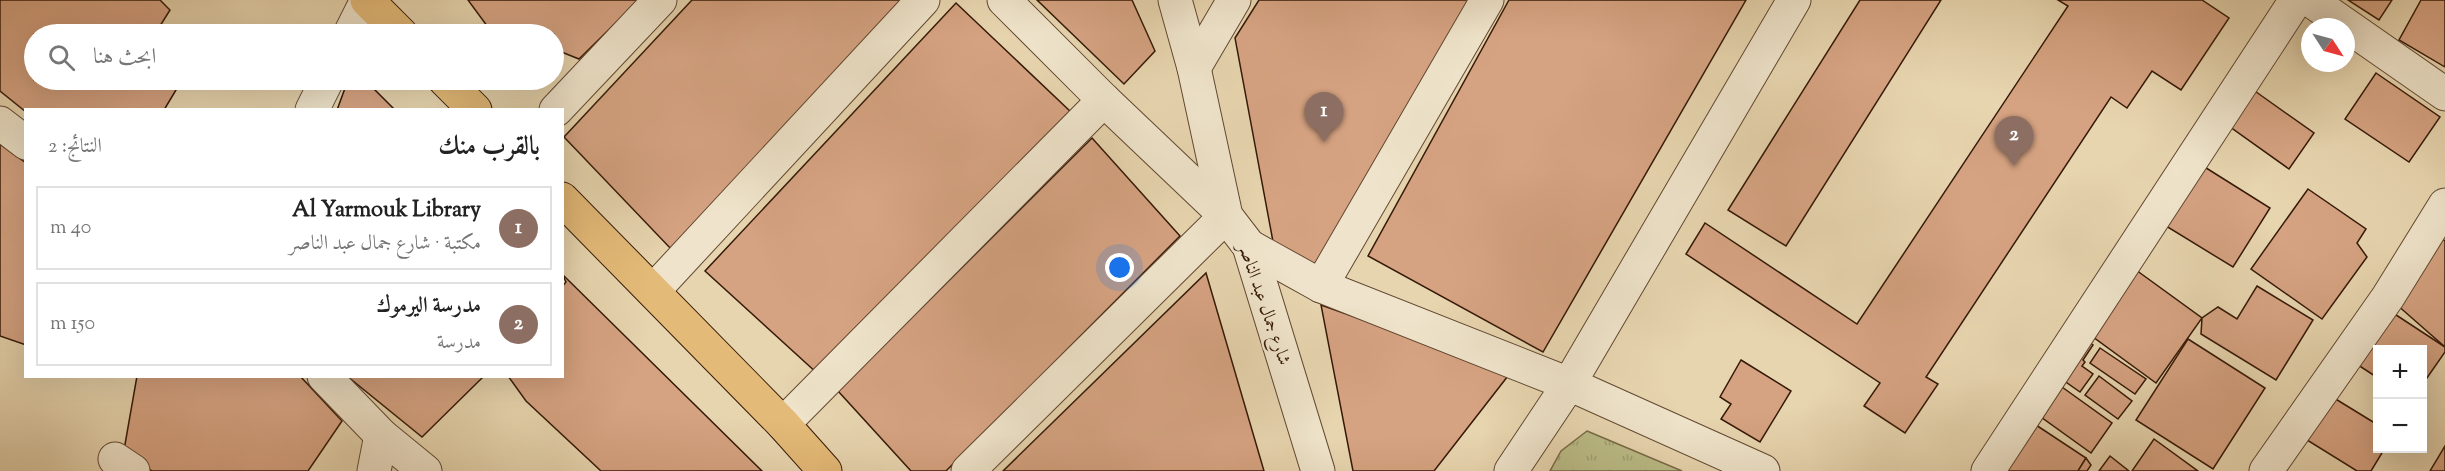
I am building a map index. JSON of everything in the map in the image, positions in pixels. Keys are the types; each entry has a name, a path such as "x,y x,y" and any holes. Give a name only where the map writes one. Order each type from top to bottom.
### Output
{"main road":[{"path":"367,0 391,24"},
{"path":"455,90 473,108"},
{"path":"564,201 783,424 825,471"}],"street":[{"path":"355,24 367,0"},
{"path":"558,108 660,0"},
{"path":"653,291 923,0"},
{"path":"968,471 1226,216 1104,100 1004,0"},
{"name":"شارع جمال عبد الناصر","path":"1175,0 1194,68 1226,216 1249,246 1318,471"},
{"path":"1194,68 1234,0"},
{"path":"1321,286 1487,0"},
{"path":"1511,471 1569,384 1794,0"},
{"path":"1988,471 2296,0"},
{"path":"2310,0 2445,94"},
{"path":"313,108 322,90"},
{"path":"783,424 1104,100"},
{"path":"0,123 24,141"},
{"path":"2266,471 2388,297 2445,205"},
{"path":"1249,246 1321,286 1569,384 1763,471"},
{"path":"326,378 381,435 425,471"},
{"path":"374,471 381,435"}],"green space":[{"path":"1587,431 1682,471 1550,471 1561,451"}],"building":[{"path":"0,0 160,0 170,10 161,24 24,24 24,90 176,90 165,108 24,108 24,110 0,91"},
{"path":"468,0 639,0 579,59 564,53 564,24 486,24"},
{"path":"692,0 901,0 672,250 564,137"},
{"path":"1037,0 1132,0 1155,51 1124,84"},
{"path":"1259,0 1474,0 1320,268 1274,247 1235,38"},
{"path":"1509,0 1746,0 1543,352 1368,256"},
{"path":"1860,0 1941,0 1786,246 1728,210"},
{"path":"2058,0 2202,0 2229,18 2181,90 2152,71 2127,108 2111,97 1926,377 1938,384 1905,433 1864,406 1880,383 1686,254 1705,223 1857,324 2068,6"},
{"path":"2348,0 2392,0 2379,20"},
{"path":"2421,0 2445,0 2445,67 2399,40"},
{"path":"956,3 1072,113 818,374 705,271"},
{"path":"2376,73 2440,117 2409,162 2345,119"},
{"path":"2252,89 2314,133 2289,169 2226,124"},
{"path":"344,90 375,90 393,108 338,108"},
{"path":"1092,138 1180,236 946,471 911,471 838,391"},
{"path":"0,144 24,162 24,344 0,336"},
{"path":"2203,166 2270,208 2233,267 2166,226"},
{"path":"2308,189 2366,229 2357,243 2367,257 2322,319 2251,269"},
{"path":"2437,235 2445,241 2445,347 2388,297"},
{"path":"2136,270 2202,318 2156,383 2089,334"},
{"path":"1206,273 1264,471 1003,471"},
{"path":"564,276 762,471 601,471 526,401 509,378 564,378 564,284 566,282"},
{"path":"2257,286 2313,320 2276,380 2201,334 2202,318 2218,307 2237,319"},
{"path":"1321,305 1511,372 1434,471 1353,471"},
{"path":"2390,311 2445,347 2445,352 2427,378 2427,345 2373,345 2373,375 2355,363"},
{"path":"2083,338 2093,345 2083,360 2085,362 2082,366 2093,374 2080,392 2056,375"},
{"path":"2188,339 2265,388 2213,469 2136,420"},
{"path":"2100,348 2146,379 2135,394 2090,363"},
{"path":"1741,360 1791,391 1760,442 1721,419 1731,404 1720,397"},
{"path":"2099,376 2132,401 2118,419 2085,395"},
{"path":"137,378 302,378 342,421 308,471 152,471 124,450"},
{"path":"349,378 482,378 422,437"},
{"path":"2062,387 2112,423 2091,453 2041,417"},
{"path":"2334,398 2373,422 2373,453 2382,453 2371,471 2357,471 2307,440"},
{"path":"2036,425 2086,458 2078,471 2005,471"},
{"path":"2154,439 2198,471 2132,471"},
{"path":"2445,446 2445,471 2430,471"},
{"path":"2110,456 2129,471 2099,471"},
{"path":"2086,458 2091,465 2087,471 2078,471"}],"place":[{"name":"Al Yarmouk Library","path":"1324,142"},
{"name":"مدرسة اليرموك","path":"2014,166"}]}
